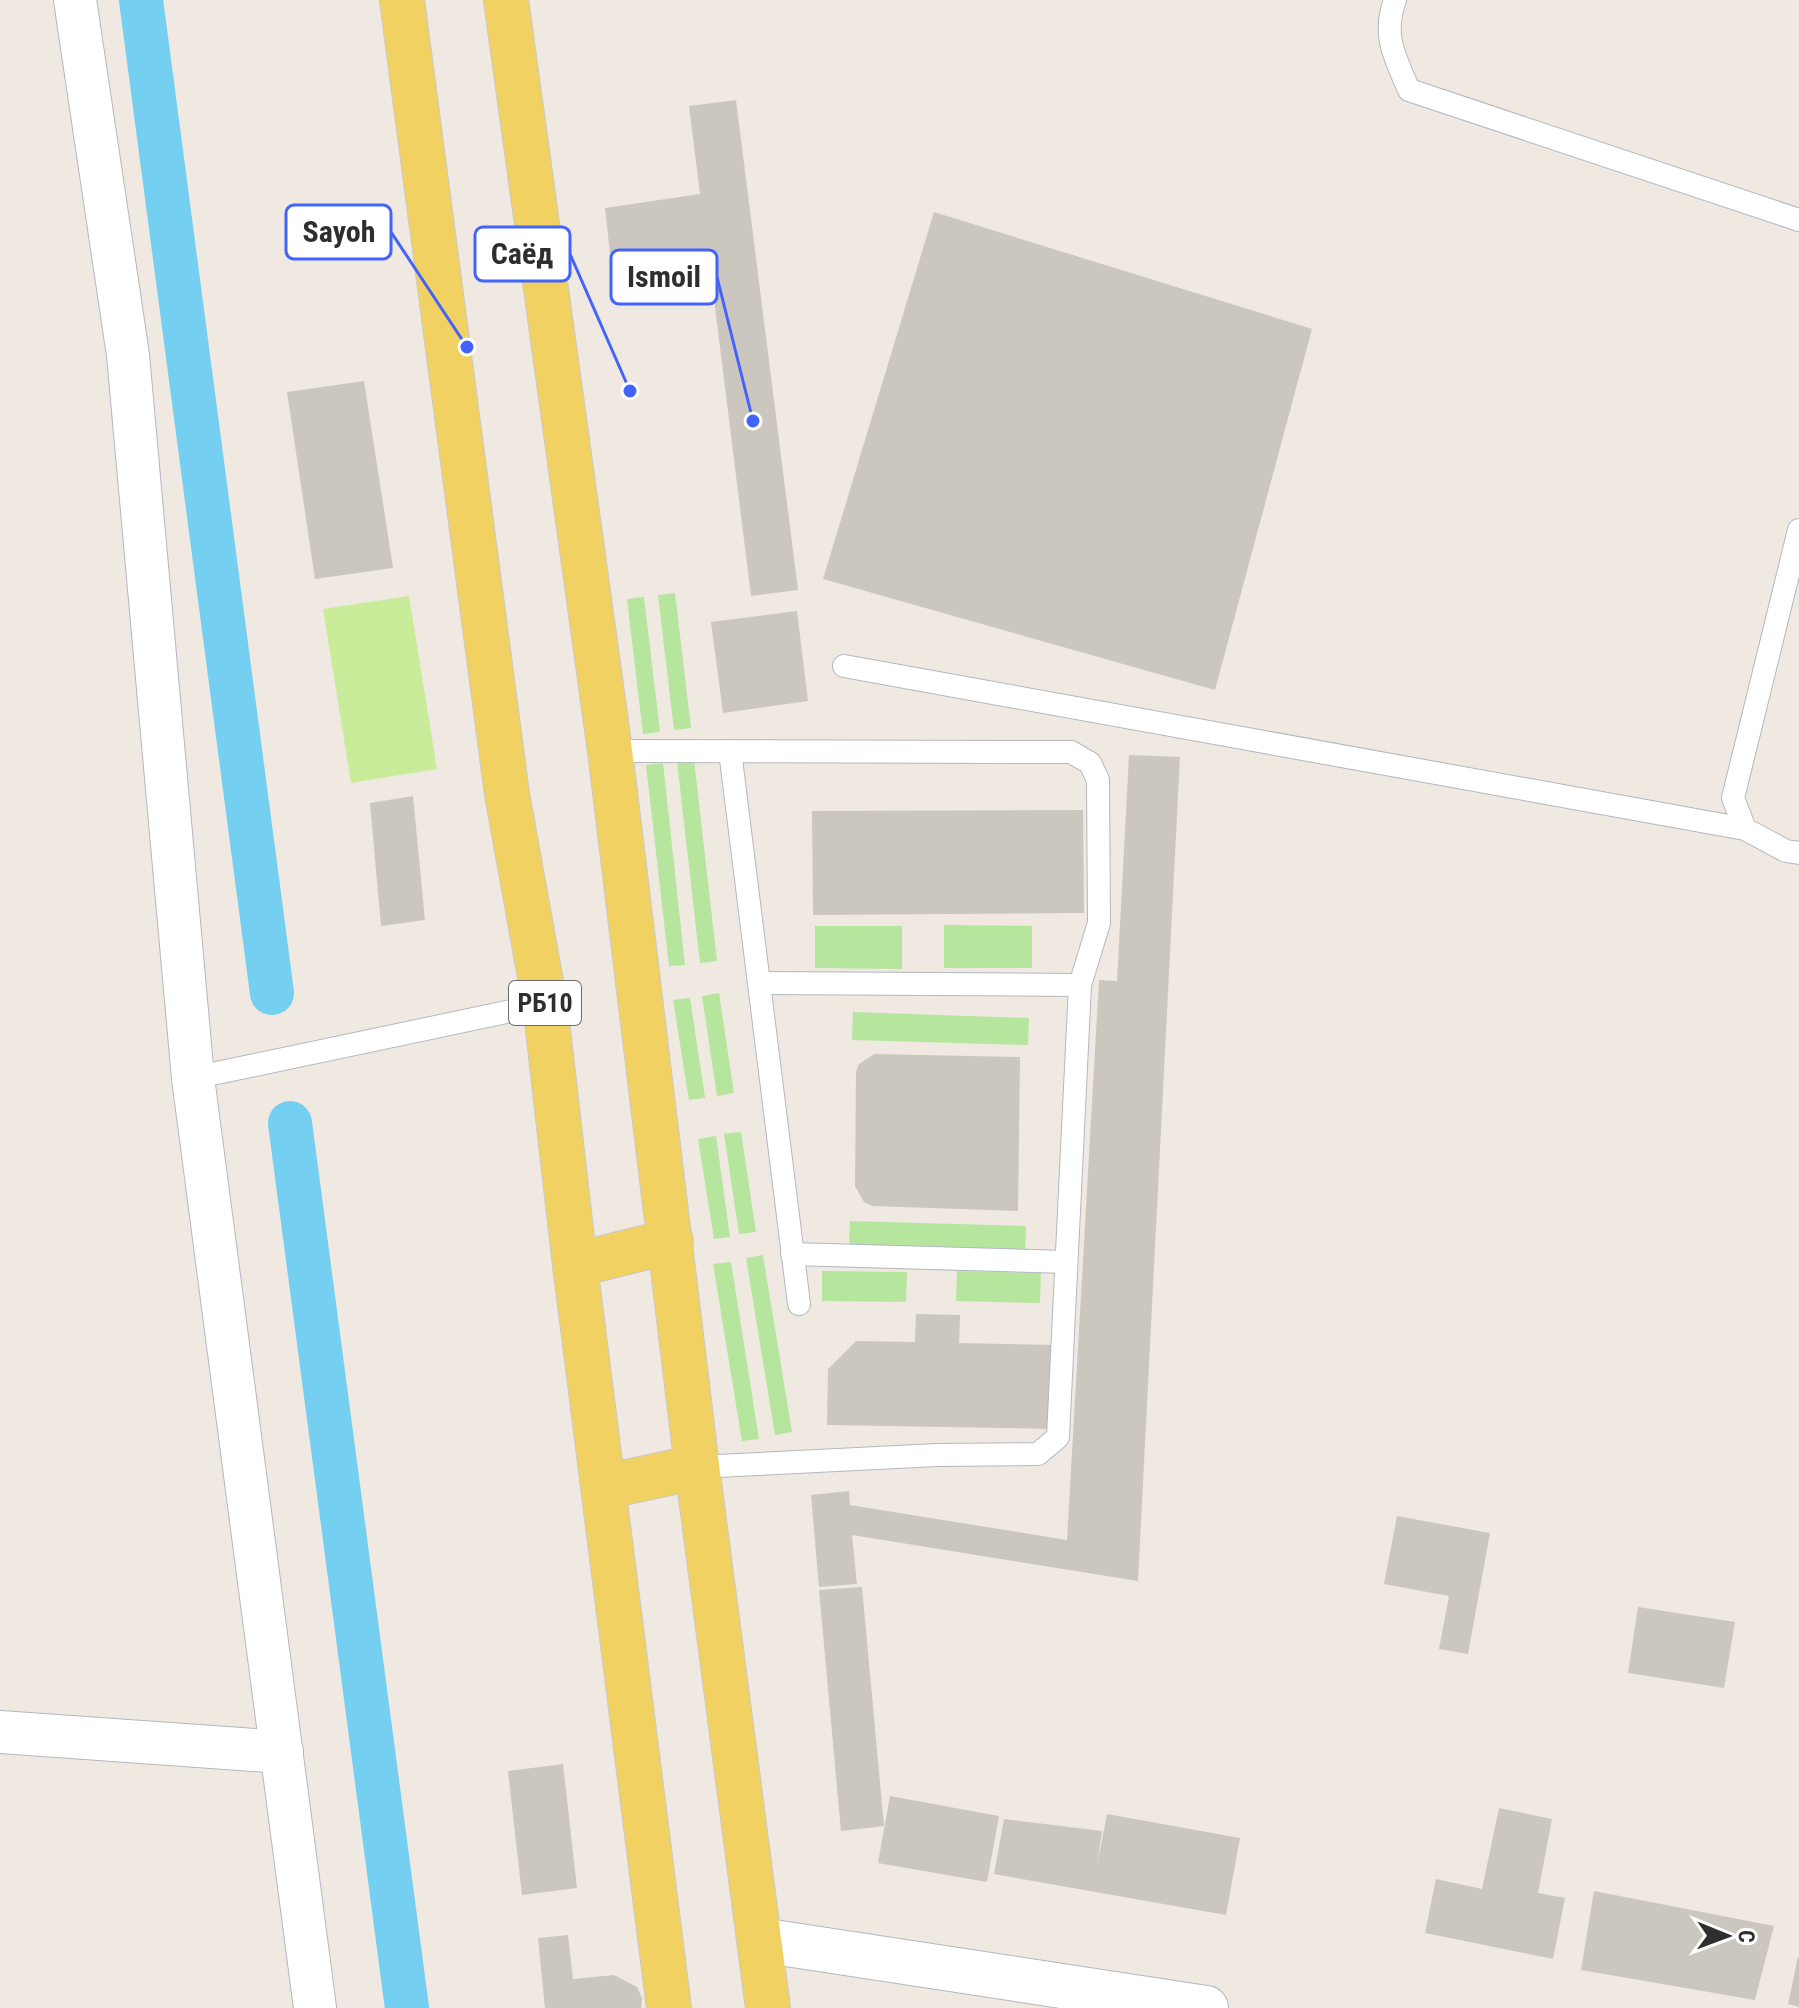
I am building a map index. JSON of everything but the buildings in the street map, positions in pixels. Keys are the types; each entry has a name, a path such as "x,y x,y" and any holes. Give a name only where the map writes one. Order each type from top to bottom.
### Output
{"main road":[{"name":"РБ10","path":"402,0 507,794 545,1004 669,2008"},
{"path":"506,0 610,751 697,1467 768,2008"},
{"path":"575,1265 671,1241"},
{"path":"604,1487 697,1467"}],"street":[{"path":"75,0 128,355 193,1078 315,2008"},
{"path":"0,1732 282,1752"},
{"path":"760,1940 1206,2008"}],"lane":[{"path":"1395,0 1390,14 1389,42 1409,90 1799,220"},
{"path":"1745,829 1733,798 1799,530"},
{"path":"844,666 1745,829 1786,851 1799,853"},
{"path":"610,751 1071,752 1090,763 1098,780 1099,923 1080,985 1058,1437 1038,1454 937,1455 697,1467"},
{"path":"730,751 799,1304"},
{"path":"759,983 1080,985"},
{"path":"193,1078 545,1004"},
{"path":"792,1254 1066,1262"}],"green space":[{"path":"675,593 691,728 674,730 658,595"},
{"path":"409,596 437,769 351,783 323,609"},
{"path":"644,597 660,732 643,734 627,599"},
{"path":"694,759 717,961 700,963 677,761"},
{"path":"663,763 685,965 669,966 646,765"},
{"path":"944,925 1032,926 1032,968 944,968"},
{"path":"815,926 902,926 902,969 815,968"},
{"path":"719,993 734,1093 717,1096 702,996"},
{"path":"690,998 705,1098 689,1100 673,1000"},
{"path":"853,1012 1029,1018 1028,1045 852,1040"},
{"path":"741,1132 756,1232 739,1234 724,1134"},
{"path":"716,1136 730,1237 714,1239 698,1139"},
{"path":"850,1221 1026,1226 1025,1254 849,1249"},
{"path":"763,1255 792,1432 775,1435 746,1258"},
{"path":"731,1262 759,1439 742,1441 713,1264"},
{"path":"822,1271 907,1272 906,1302 822,1301"},
{"path":"957,1271 1041,1273 1040,1303 956,1301"}],"waterway":[{"path":"141,0 272,993"},
{"path":"290,1123 407,2008"}],"place":[{"name":"Sayoh","path":"467,347"},
{"name":"Саёд","path":"630,391"},
{"name":"Ismoil","path":"753,421"}]}
